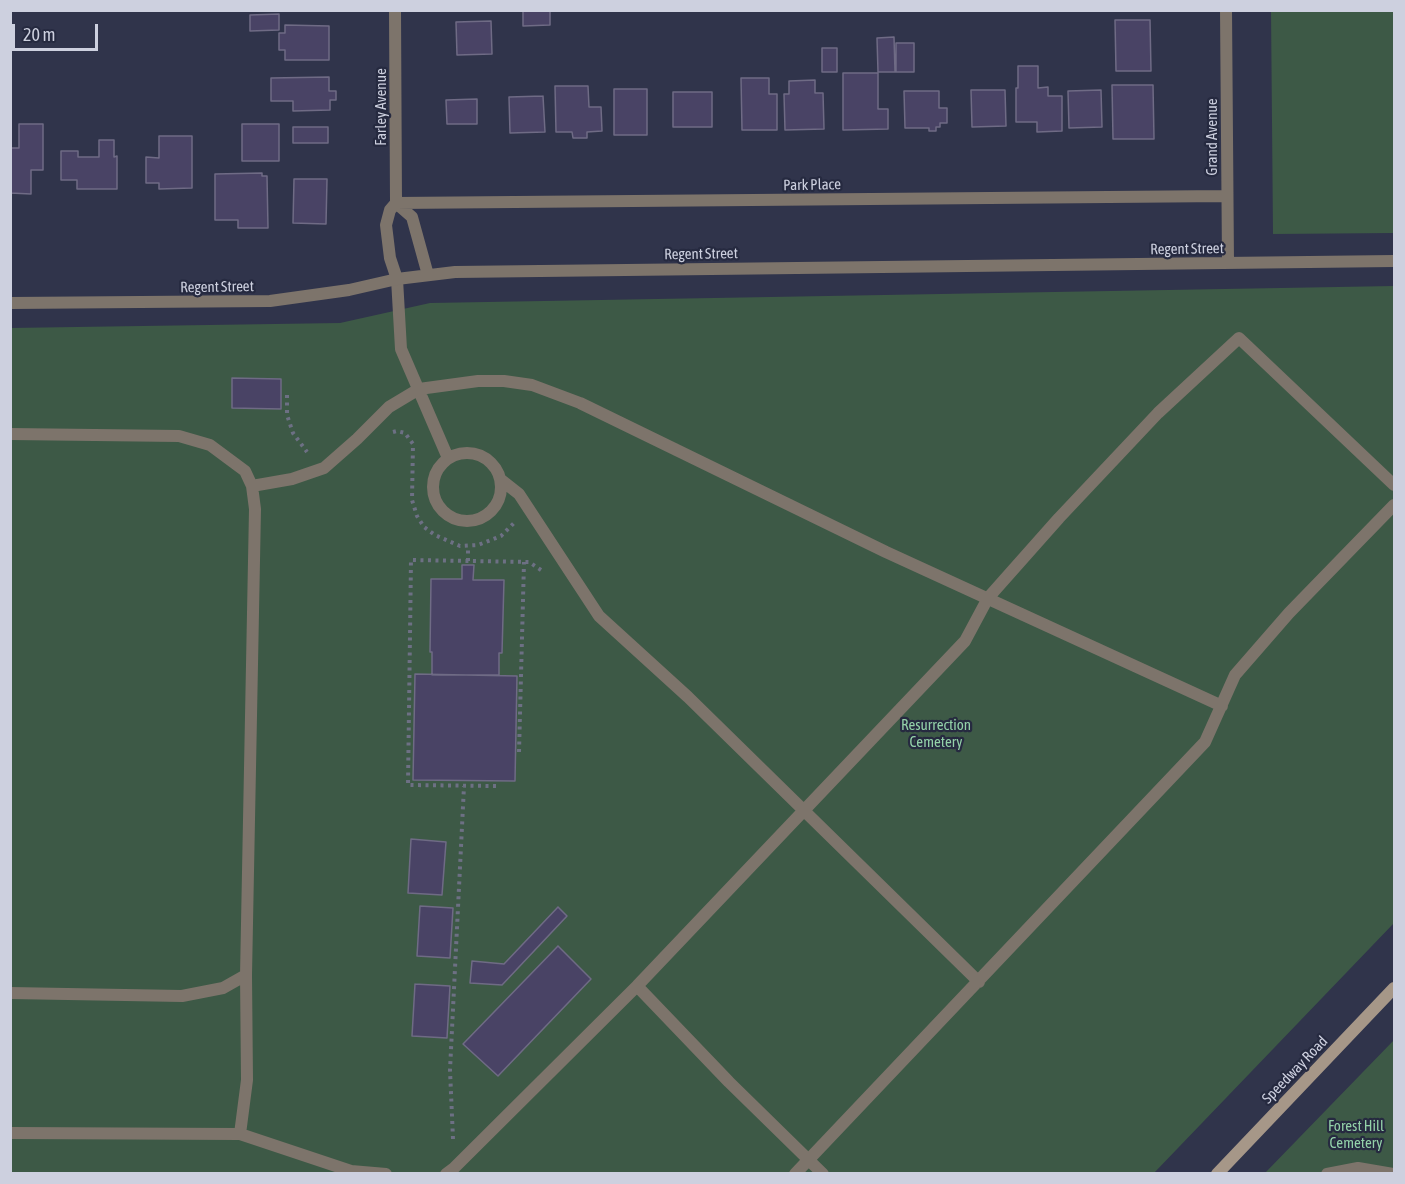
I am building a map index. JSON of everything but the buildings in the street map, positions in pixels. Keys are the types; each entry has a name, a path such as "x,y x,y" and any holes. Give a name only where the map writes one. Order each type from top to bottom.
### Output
{"main road":[{"name":"Speedway Road","path":"1217,1173 1395,988"}],"street":[{"name":"Farley Avenue","path":"395,10 396,203 390,210 386,225 390,258 397,279 401,349 448,458"},
{"name":"Grand Avenue","path":"1227,10 1228,263"},
{"name":"Park Place","path":"396,203 1227,196"},
{"path":"396,203 412,217 428,275"},
{"name":"Regent Street","path":"10,303 270,301 349,290 397,279 455,272 1395,261"},
{"path":"450,1171 637,986 965,641 988,598 1059,518 1158,412 1239,338 1395,485"},
{"path":"252,486 292,479 324,468 363,434 389,407 419,389 478,381 504,381 532,385 580,403 876,547 1222,706"},
{"path":"10,434 179,436 210,445 245,471 252,486 255,521 246,975 247,1080 240,1134"},
{"path":"459,453 482,456 498,472 500,495 495,506 487,515 476,520 464,521 445,514 438,506 433,496 435,475 440,465 448,458 459,453"},
{"path":"500,479 519,494 599,616 688,697 979,982"},
{"path":"795,1173 1205,742 1235,675 1288,613 1395,505"},
{"path":"10,993 182,996 223,988 246,975"},
{"path":"637,986 729,1082 823,1173"},
{"path":"10,1133 240,1134 351,1171 386,1173"},
{"path":"1328,1173 1358,1168 1392,1173"}],"path":[{"path":"287,395 287,415 292,433 308,452 328,463"},
{"path":"363,434 374,443 389,433 397,431 405,433 410,438 414,450 412,500 417,516 424,527 448,542 460,546 490,542 510,529 526,505"},
{"path":"468,546 468,561"},
{"path":"496,786 408,785 411,560 529,562 547,575"},
{"path":"519,752 524,562"},
{"path":"450,1171 450,1070 464,786"}],"green space":[{"path":"1271,11 1394,11 1394,233 1273,234"},
{"name":"Resurrection Cemetery","path":"1394,286 1394,923 1154,1173 11,1173 10,328 340,323 430,303"},
{"name":"Forest Hill Cemetery","path":"1394,1040 1394,1173 1265,1173"}]}
